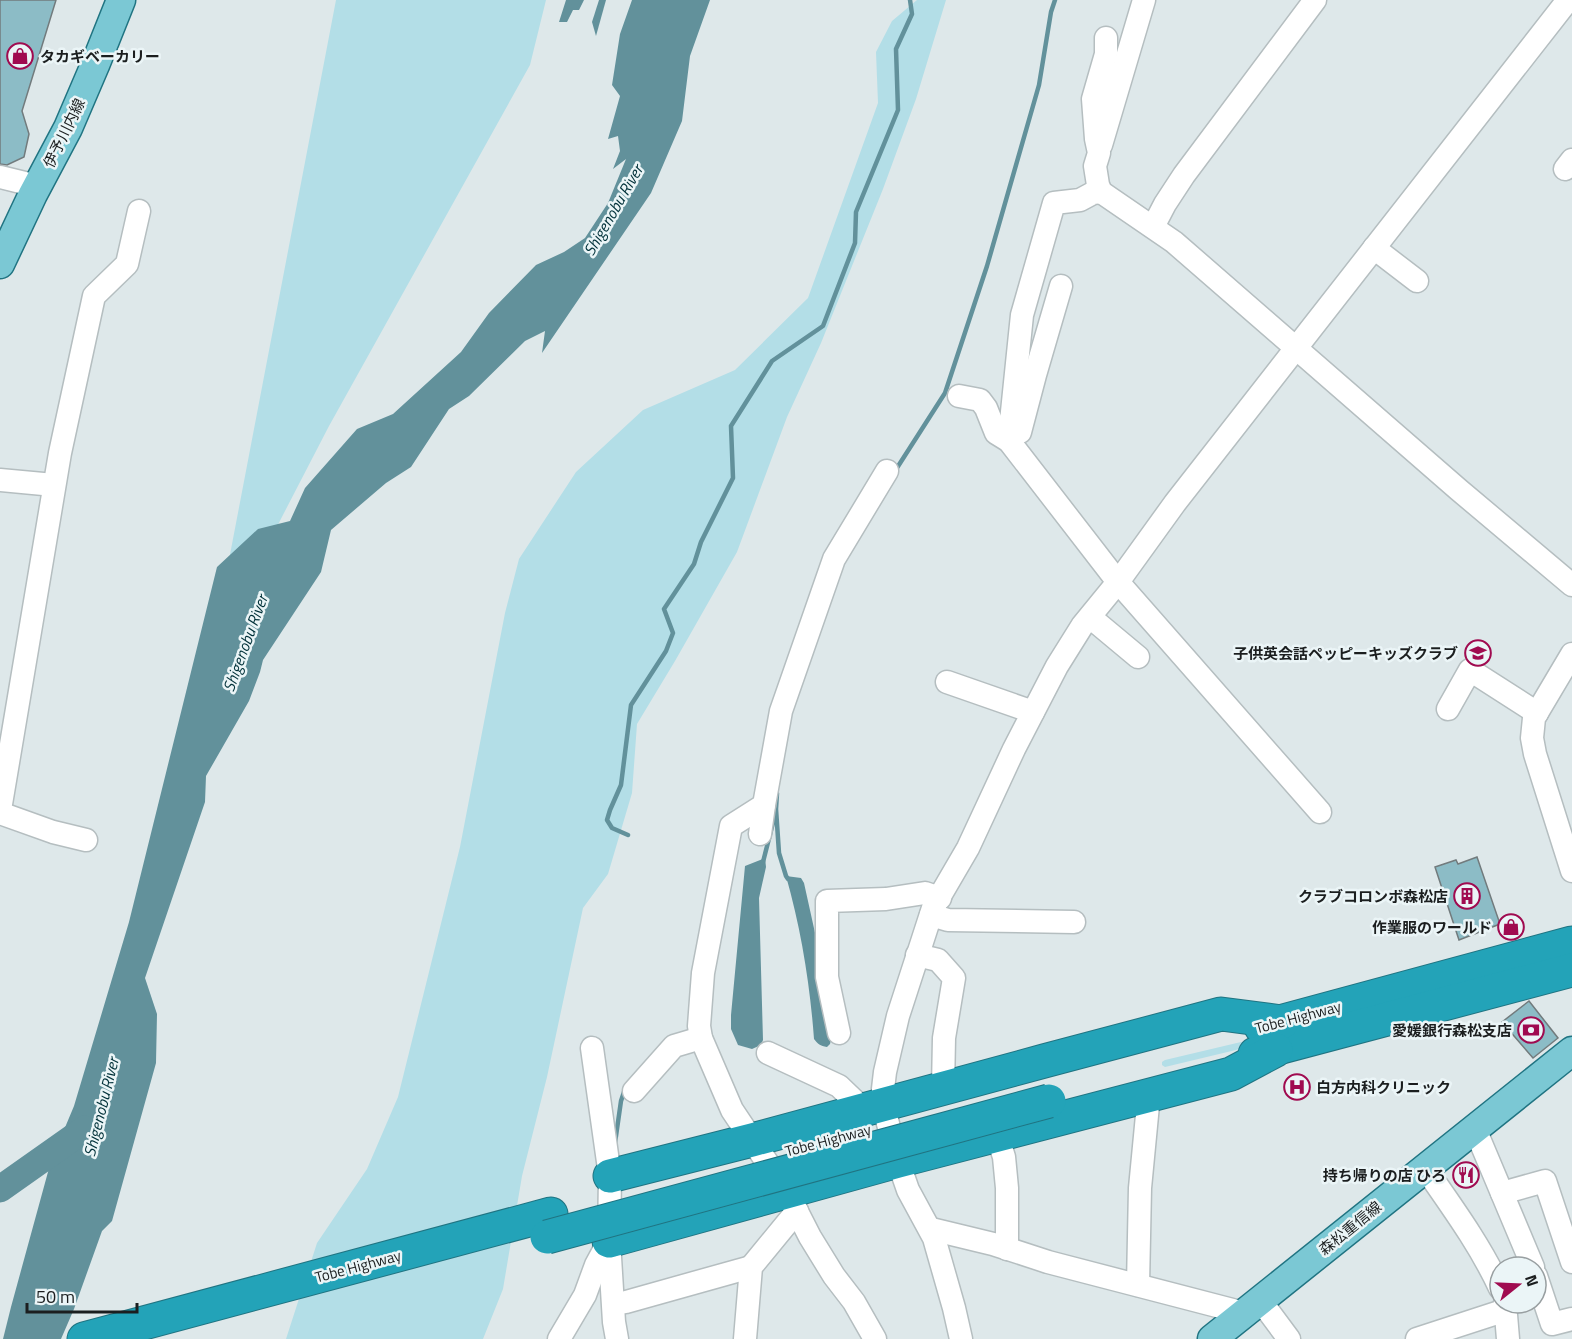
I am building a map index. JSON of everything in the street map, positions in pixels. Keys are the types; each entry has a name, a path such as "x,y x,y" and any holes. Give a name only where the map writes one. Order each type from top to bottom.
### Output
{"highway":[{"name":"Tobe Highway","path":"84,1339 1046,1091 1156,1077 1572,943"},
{"name":"Tobe Highway","path":"1279,1036 1572,970"},
{"path":"609,1176 874,1108 1221,1014 1279,1036"},
{"path":"609,1240 792,1202 898,1161 1231,1074 1279,1036"},
{"name":"Tobe Highway","path":"162,1339 547,1237 1046,1091"}],"main road":[{"name":"伊予川内線","path":"0,264 68,128 121,0"},
{"name":"森松重信線","path":"1212,1339 1572,1051"}],"street":[{"path":"1097,159 1144,0"},
{"path":"1153,227 1184,175 1314,0"},
{"path":"874,1108 883,1089 898,1016 935,906 968,848 1057,666 1090,617 1175,503 1374,248 1565,15"},
{"path":"1092,201 1098,185 1093,99 1106,54 1106,38"},
{"path":"0,177 37,186"},
{"path":"1015,449 1022,315 1054,203 1092,201 1153,227 1174,242 1459,490 1572,585"},
{"path":"86,840 53,832 0,812 54,485 94,296 127,264 139,211"},
{"path":"1374,248 1417,280"},
{"path":"1015,449 1061,286"},
{"path":"959,396 980,400 986,408 996,433 1015,449 1118,582 1320,812"},
{"path":"760,834 781,711 834,559 887,471"},
{"path":"0,480 54,485"},
{"path":"1090,617 1138,657"},
{"path":"1572,654 1534,718 1532,738 1534,754 1572,871"},
{"path":"1448,709 1470,670 1537,713"},
{"path":"947,682 1033,712"},
{"path":"764,805 732,826 703,973 699,1026 701,1038 732,1110 792,1202 810,1237 834,1276 854,1302 875,1339"},
{"path":"838,1033 827,977 826,901 886,899 925,893 948,920 1074,922"},
{"path":"917,955 938,960 954,978 944,1038 943,1088"},
{"path":"634,1091 674,1046 701,1038"},
{"path":"592,1048 609,1176 609,1240 617,1339"},
{"path":"768,1053 839,1086 874,1108 898,1161 908,1190 921,1216 931,1229 961,1339"},
{"path":"1138,1285 1140,1188 1148,1106 1146,1097"},
{"path":"1475,1129 1528,1255"},
{"path":"997,1136 1004,1156 1007,1188 1007,1249"},
{"path":"1425,1168 1488,1262"},
{"path":"1502,1193 1545,1181 1572,1262"},
{"path":"745,1339 751,1267 792,1202"},
{"path":"931,1229 1138,1285 1252,1307 1288,1339"},
{"path":"562,1337 585,1296 596,1265 609,1240"},
{"path":"578,1309 595,1303 613,1308 626,1302 751,1267"},
{"path":"1548,1312 1552,1324 1572,1319"},
{"path":"1417,1339 1488,1313"},
{"path":"1506,1315 1508,1339"}],"shaded area":[{"path":"336,0 546,0 530,65 329,426 211,654"},
{"path":"917,0 946,0 916,99 883,189 821,343 787,417 737,552 637,724 632,793 608,874 583,908 547,1077 522,1176 503,1289 483,1339 286,1339 317,1243 367,1169 398,1097 460,847 505,613 519,559 576,472 643,410 735,370 808,298 878,103 876,52 892,21"},
{"path":"1244,1043 1240,1049 1165,1067 1162,1065 1165,1060"}],"water":[{"path":"566,0 584,0 579,10 573,10 567,22 559,22"},
{"path":"599,0 606,0 596,36 592,22"},
{"name":"Shigenobu River","path":"632,0 710,0 690,56 682,121 651,193 542,353 545,331 525,341 469,396 449,409 411,467 386,483 331,530 321,572 263,660 249,701 206,776 205,802 145,978 157,1014 156,1063 112,1221 102,1231 61,1339 3,1339 51,1161 74,1106 129,922 217,567 258,529 290,521 305,488 357,429 393,414 461,352 489,313 536,265 564,252 585,238 608,203 626,159 613,169 620,151 618,136 608,139 620,96 612,85 620,34"},
{"path":"765,858 766,867 759,898 763,1040 761,1045 752,1049 738,1045 731,1029 731,1015 745,866"},
{"path":"786,876 801,878 804,883 821,960 832,1036 827,1047 814,1039 804,957"}],"building":[{"name":"タカギベーカリー","path":"0,0 56,0 22,111 29,134 24,157 7,165 0,164"},
{"name":"クラブコロンボ森松店","path":"1477,857 1500,924 1459,940 1435,867 1456,860 1458,864"},
{"name":"愛媛銀行森松支店","path":"1529,1001 1558,1038 1533,1058 1502,1022"}],"waterway":[{"path":"628,835 612,828 607,820 621,785 631,705 666,651 673,633 664,609 694,564 701,542 733,478 731,426 772,361 823,326 855,243 856,212 898,110 896,49 912,14 910,0"},
{"path":"895,471 945,393 987,266 1039,85 1055,0"},
{"path":"777,793 779,853 788,879"},
{"path":"763,862 775,815"},
{"path":"615,1143 625,1089"},
{"name":"Shigenobu River","path":"0,1189 85,1129"}],"place":[{"name":"タカギベーカリー","path":"20,56"},
{"name":"子供英会話ペッピーキッズクラブ","path":"1478,653"},
{"name":"クラブコロンボ森松店","path":"1467,896"},
{"name":"作業服のワールド","path":"1511,927"},
{"name":"愛媛銀行森松支店","path":"1531,1030"},
{"name":"白方内科クリニック","path":"1297,1087"},
{"name":"持ち帰りの店 ひろ","path":"1466,1175"}]}
